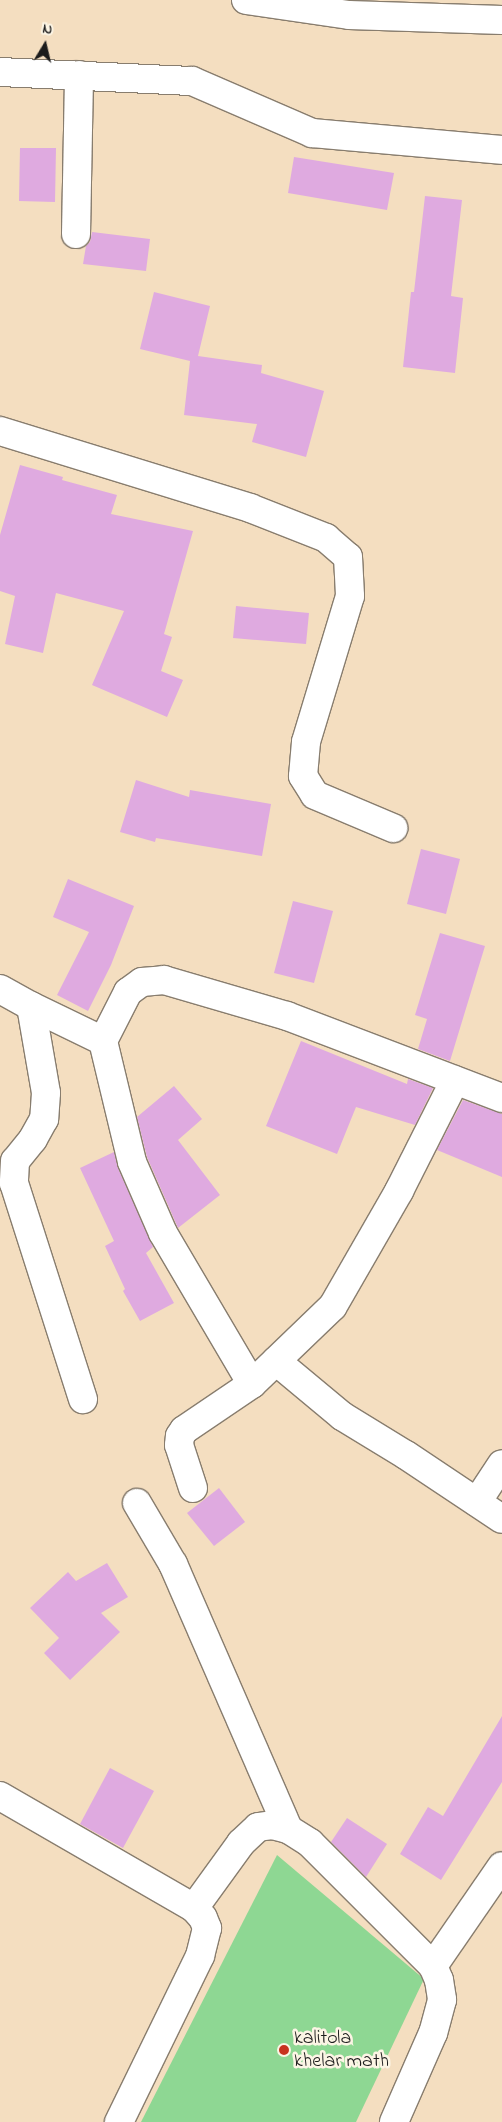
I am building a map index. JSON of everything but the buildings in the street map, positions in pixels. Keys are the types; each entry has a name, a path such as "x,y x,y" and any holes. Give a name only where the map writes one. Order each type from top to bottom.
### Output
{"street":[{"path":"246,0 502,20"},
{"path":"0,72 192,81 312,133 502,150"},
{"path":"76,234 79,75"},
{"path":"0,431 250,508 326,538 348,557 350,596 306,742 303,776 315,795 393,828"},
{"path":"252,1384 163,1233 136,1171 103,1041 128,992 142,982 164,980 287,1016 502,1098"},
{"path":"0,989 103,1041"},
{"path":"31,1006 46,1093 44,1119 33,1139 15,1161 14,1183 82,1399"},
{"path":"193,1488 179,1445 180,1436 184,1430 252,1384 333,1306 399,1191 455,1080"},
{"path":"276,1361 342,1416 502,1519"},
{"path":"477,1502 502,1464"},
{"path":"137,1503 173,1564 288,1829"},
{"path":"0,1796 194,1908 203,1918 207,1928 200,1956 119,2122"},
{"path":"194,1908 240,1843 258,1827 272,1825 288,1829 310,1843 433,1966 439,1980 442,2000 433,2033 394,2122"},
{"path":"433,1966 502,1866"}],"green space":[{"name":"kalitola khelar math","path":"277,1855 424,1979 356,2122 141,2122"}],"place":[{"name":"kalitola khelar math","path":"284,2050"}]}
